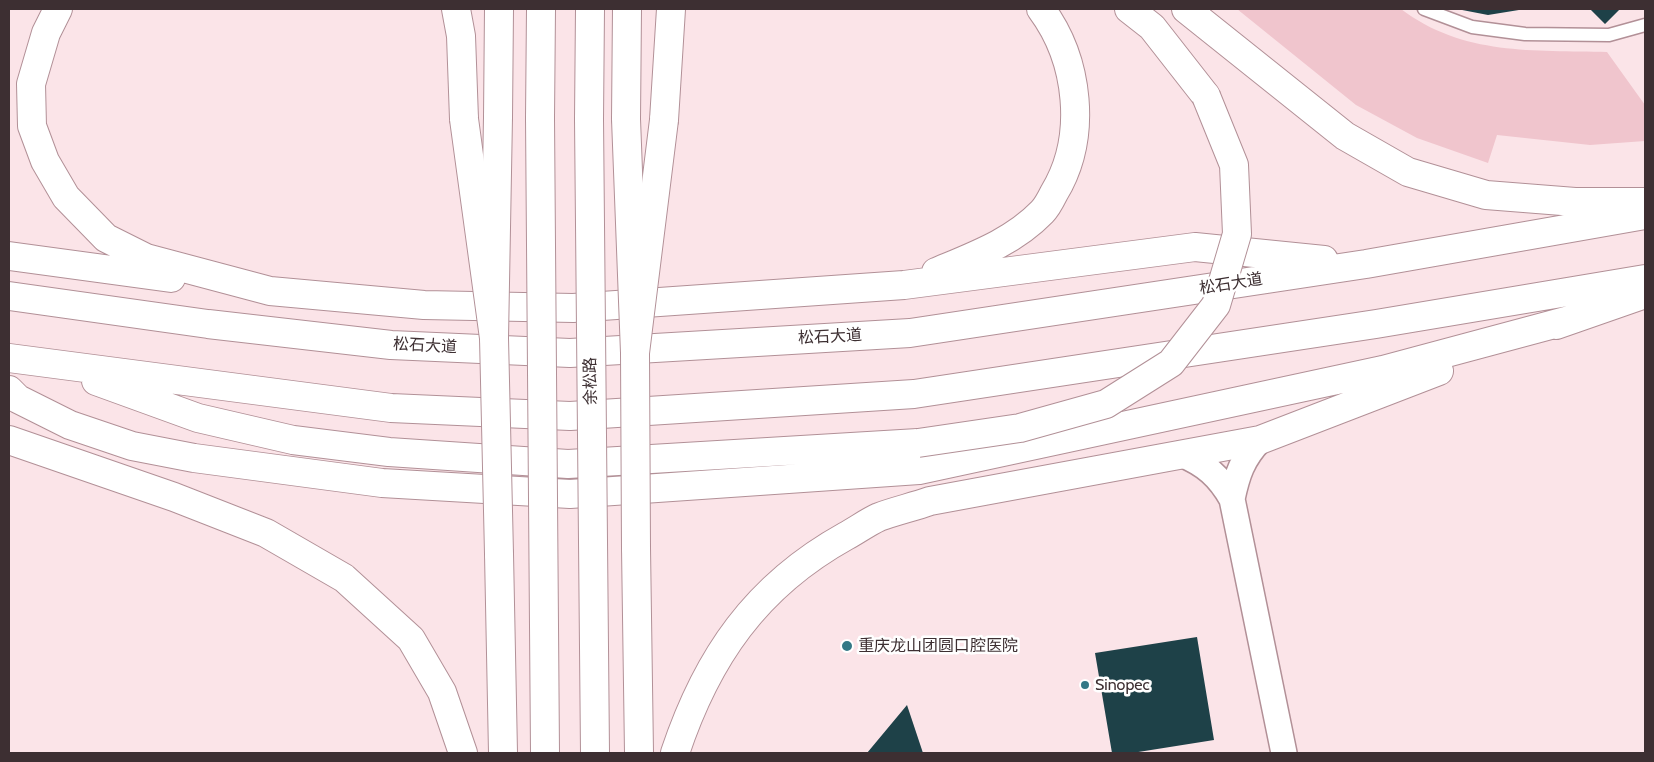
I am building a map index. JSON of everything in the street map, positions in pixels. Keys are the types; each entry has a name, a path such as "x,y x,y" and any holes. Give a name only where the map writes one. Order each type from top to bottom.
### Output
{"main road":[{"path":"58,9 46,33 32,84 32,126 45,161 66,197 106,238 146,258 270,292"},
{"path":"456,9 461,36 464,119 494,338"},
{"path":"499,9 494,338 503,753"},
{"path":"541,9 540,118 545,753"},
{"name":"余松路","path":"590,9 589,119 594,753"},
{"path":"627,9 626,119 635,353 639,753"},
{"path":"635,353 664,120 671,9"},
{"path":"904,285 998,245 1043,212 1065,175 1075,130 1074,85 1063,46 1041,9"},
{"path":"43,362 198,418 293,440 389,452 568,464 918,443 1020,428 1106,404 1171,363 1216,305 1237,234 1234,165 1206,96 1152,27 1129,9"},
{"path":"1186,9 1345,136 1408,172 1486,195 1575,202 1645,202"},
{"name":"松石大道","path":"9,296 208,324 391,345 570,352 910,333 1366,264 1645,215"},
{"path":"9,256 270,292 424,305 573,308 904,285 1195,247 1366,264"},
{"path":"9,358 391,408 570,416 914,394 1376,324 1645,280"},
{"path":"675,753 689,712 715,660 750,612 789,573 831,544 878,517 930,502 1260,440 1573,319 1645,294"},
{"path":"9,390 18,399 70,425 132,446 194,458 382,483 570,494 920,470 1383,370 1573,319"},
{"path":"9,440 174,497 266,533 344,578 411,639 442,692 463,753"}],"street":[{"path":"1232,499 1240,465 1260,440"},
{"path":"1180,454 1200,462 1214,474 1224,484 1232,499 1284,753"}],"lane":[{"path":"1424,9 1472,28 1525,34 1609,35 1645,25"}],"shaded area":[{"path":"1237,9 1401,9 1425,24 1449,35 1474,43 1526,50 1607,52 1645,105 1645,141 1590,145 1497,135 1488,163 1417,138 1356,105"}],"building":[{"path":"1457,9 1525,9 1488,15"},
{"path":"1590,9 1620,9 1605,24"},
{"path":"1197,637 1214,740 1132,753 1112,753 1095,653"},
{"path":"907,705 923,753 867,753"}],"place":[{"name":"重庆龙山团圆口腔医院","path":"847,646"},
{"name":"Sinopec","path":"1085,685"}]}
